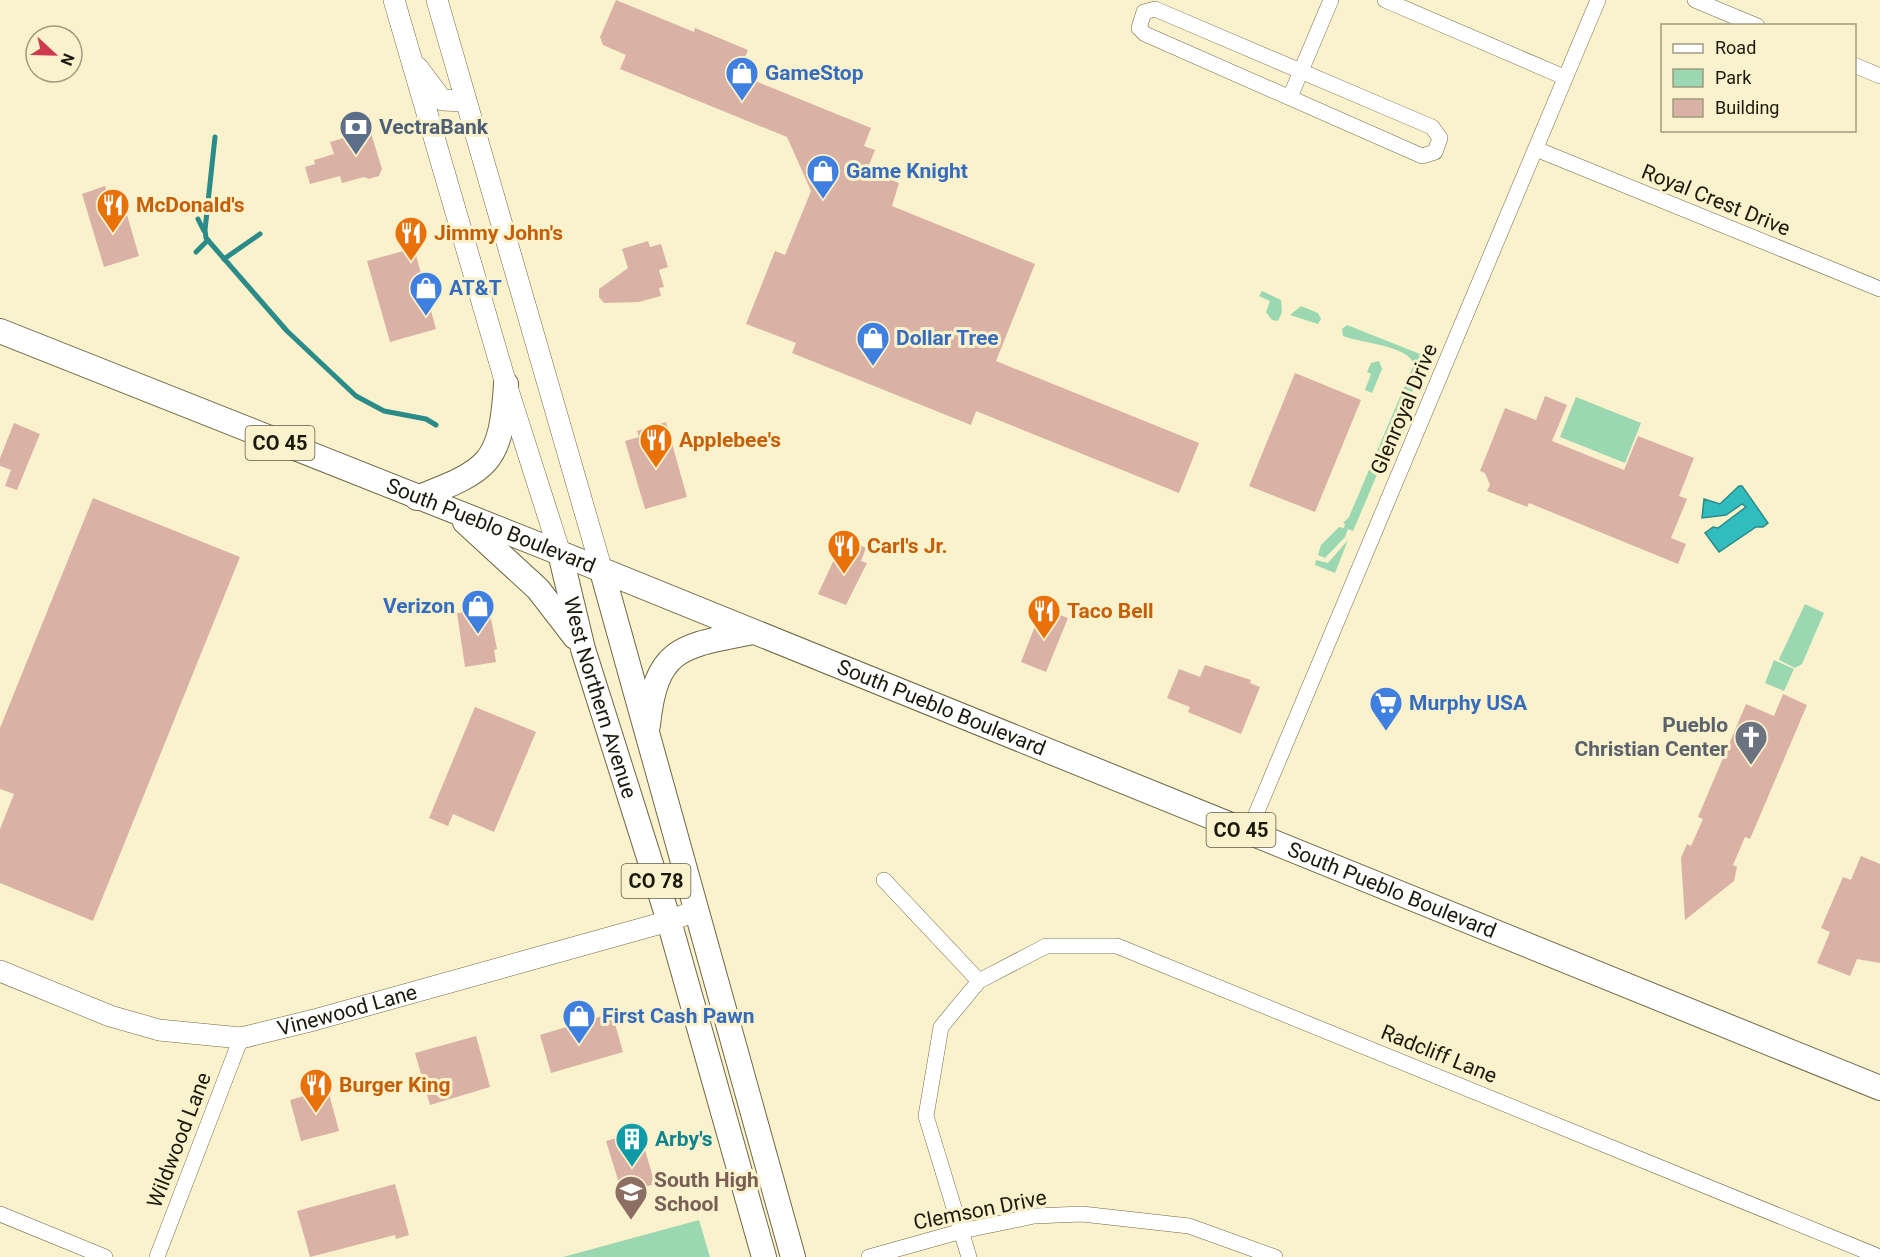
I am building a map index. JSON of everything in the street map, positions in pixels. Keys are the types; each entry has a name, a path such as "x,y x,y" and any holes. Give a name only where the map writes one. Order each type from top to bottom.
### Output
{"main road":[{"name":"West Northern Avenue","path":"394,0 506,384 560,553 583,649 669,921 764,1257"},
{"name":"West Northern Avenue","path":"437,0 602,571 695,911 794,1257"},
{"path":"409,55 442,100 466,101"},
{"name":"South Pueblo Boulevard","path":"0,331 560,553 1880,1088"},
{"path":"417,498 465,479 484,467 496,446 504,414 506,384"},
{"path":"457,514 538,589 555,608 583,649"},
{"path":"647,737 651,700 662,670 669,659 683,648 753,632"},
{"name":"Vinewood Lane","path":"0,971 110,1016 159,1030 241,1038 304,1023 669,921 695,911"}],"street":[{"path":"1290,98 1331,0"},
{"path":"1385,0 1564,77"},
{"name":"Glenroyal Drive","path":"1248,833 1598,0"},
{"path":"1695,0 1752,24"},
{"path":"1155,9 1301,71 1432,127 1440,138 1435,152 1422,156 1290,98 1145,34 1138,28 1144,12 1155,9"},
{"path":"1856,66 1880,76"},
{"name":"Royal Crest Drive","path":"1536,149 1880,289"},
{"path":"884,880 979,981"},
{"name":"Radcliff Lane","path":"969,1257 926,1116 941,1027 979,981 1046,946 1117,946 1880,1257"},
{"name":"Wildwood Lane","path":"157,1257 241,1038"},
{"path":"0,1214 105,1257"},
{"name":"Clemson Drive","path":"869,1257 962,1231 1034,1216 1082,1214 1136,1218 1189,1226 1275,1257"}],"green space":[{"path":"1262,291 1281,300 1282,312 1278,321 1272,320 1266,312 1270,301 1259,296"},
{"path":"1301,306 1318,313 1321,319 1318,324 1290,315"},
{"path":"1347,325 1420,354 1424,364 1353,531 1348,529 1345,537 1325,558 1318,555 1321,545 1339,527 1344,528 1343,523 1349,517 1414,364 1410,358 1393,349 1343,336 1342,329"},
{"path":"1379,361 1382,369 1372,393 1365,390 1371,374 1367,372 1371,363"},
{"path":"1576,397 1641,423 1625,463 1560,437"},
{"path":"1348,540 1335,573 1315,565 1316,560 1328,563"},
{"path":"1805,604 1824,613 1802,664 1795,668 1779,660"},
{"path":"1774,660 1794,669 1784,691 1765,683"},
{"path":"699,1220 710,1257 563,1257"}],"water":[{"path":"1739,486 1742,486 1768,523 1763,527 1756,527 1719,552 1705,533 1713,527 1718,528 1746,507 1742,504 1726,515 1702,518 1704,499 1720,504"}],"building":[{"path":"616,0 694,32 695,28 748,50 738,74 871,128 864,146 875,150 867,170 899,183 892,206 1035,264 996,361 1199,443 1179,493 976,411 971,425 792,353 796,343 746,324 775,251 785,255 811,191 787,137 620,69 626,55 603,45 600,37"},
{"name":"VectraBank","path":"370,130 382,169 379,176 369,179 364,177 342,183 340,176 310,184 305,167 315,164 314,160 334,154 330,142"},
{"name":"McDonald's","path":"105,186 113,212 125,208 139,256 104,267 82,194"},
{"path":"648,241 650,247 661,244 668,267 659,270 664,287 659,288 661,296 639,302 604,303 599,297 599,289 628,268 622,249"},
{"path":"414,248 436,329 390,342 367,261"},
{"path":"1295,373 1361,400 1315,512 1249,486"},
{"path":"1545,396 1567,405 1552,441 1624,470 1638,436 1694,458 1679,496 1687,499 1671,538 1686,544 1678,564 1529,503 1527,507 1487,491 1490,485 1485,473 1480,471 1505,408 1536,420"},
{"name":"Applebee's","path":"666,422 687,497 645,509 625,441 639,437 637,431"},
{"path":"14,423 40,434 17,490 5,486 11,470 0,466 0,458"},
{"path":"93,498 240,557 93,921 0,883 0,829 14,794 0,789 0,728"},
{"name":"Carl's Jr.","path":"844,538 866,548 861,561 867,563 846,605 818,594"},
{"name":"Taco Bell","path":"1042,608 1068,618 1046,672 1021,662"},
{"name":"Verizon","path":"489,609 497,649 494,650 496,662 465,667 457,613"},
{"path":"1205,665 1251,680 1250,683 1260,687 1241,734 1188,712 1190,707 1167,698 1179,669 1200,677"},
{"name":"Pueblo Christian Center","path":"1783,694 1807,705 1750,839 1745,837 1733,865 1737,867 1734,881 1685,920 1681,858 1687,844 1691,846 1703,819 1698,817 1746,704 1774,716"},
{"path":"475,707 536,732 494,832 453,814 448,826 429,818"},
{"path":"1861,856 1880,864 1880,963 1857,959 1850,976 1817,963 1830,932 1821,928 1843,877 1851,880"},
{"path":"612,1013 623,1052 551,1073 540,1035"},
{"path":"476,1036 490,1087 430,1105 415,1053"},
{"path":"322,1085 324,1091 328,1090 339,1131 301,1141 290,1100 307,1095 305,1089"},
{"name":"Arby's","path":"633,1133 635,1138 641,1136 655,1184 622,1193 606,1141"},
{"path":"395,1184 409,1235 396,1239 395,1235 310,1257 297,1211"}],"waterway":[{"path":"215,137 206,238 287,331 356,396 384,411 426,419 436,425"},
{"path":"198,219 204,231"},
{"path":"224,259 260,234"},
{"path":"196,252 208,240"}],"place":[{"name":"GameStop","path":"742,102"},
{"name":"VectraBank","path":"356,156"},
{"name":"Game Knight","path":"823,200"},
{"name":"McDonald's","path":"113,234"},
{"name":"Jimmy John's","path":"411,262"},
{"name":"AT&T","path":"426,317"},
{"name":"Dollar Tree","path":"873,367"},
{"name":"Applebee's","path":"656,469"},
{"name":"Carl's Jr.","path":"844,575"},
{"name":"Verizon","path":"478,635"},
{"name":"Taco Bell","path":"1044,640"},
{"name":"Murphy USA","path":"1386,732"},
{"name":"Pueblo Christian Center","path":"1751,766"},
{"name":"First Cash Pawn","path":"579,1045"},
{"name":"Burger King","path":"316,1114"},
{"name":"Arby's","path":"632,1168"},
{"name":"South High School","path":"631,1221"}]}
